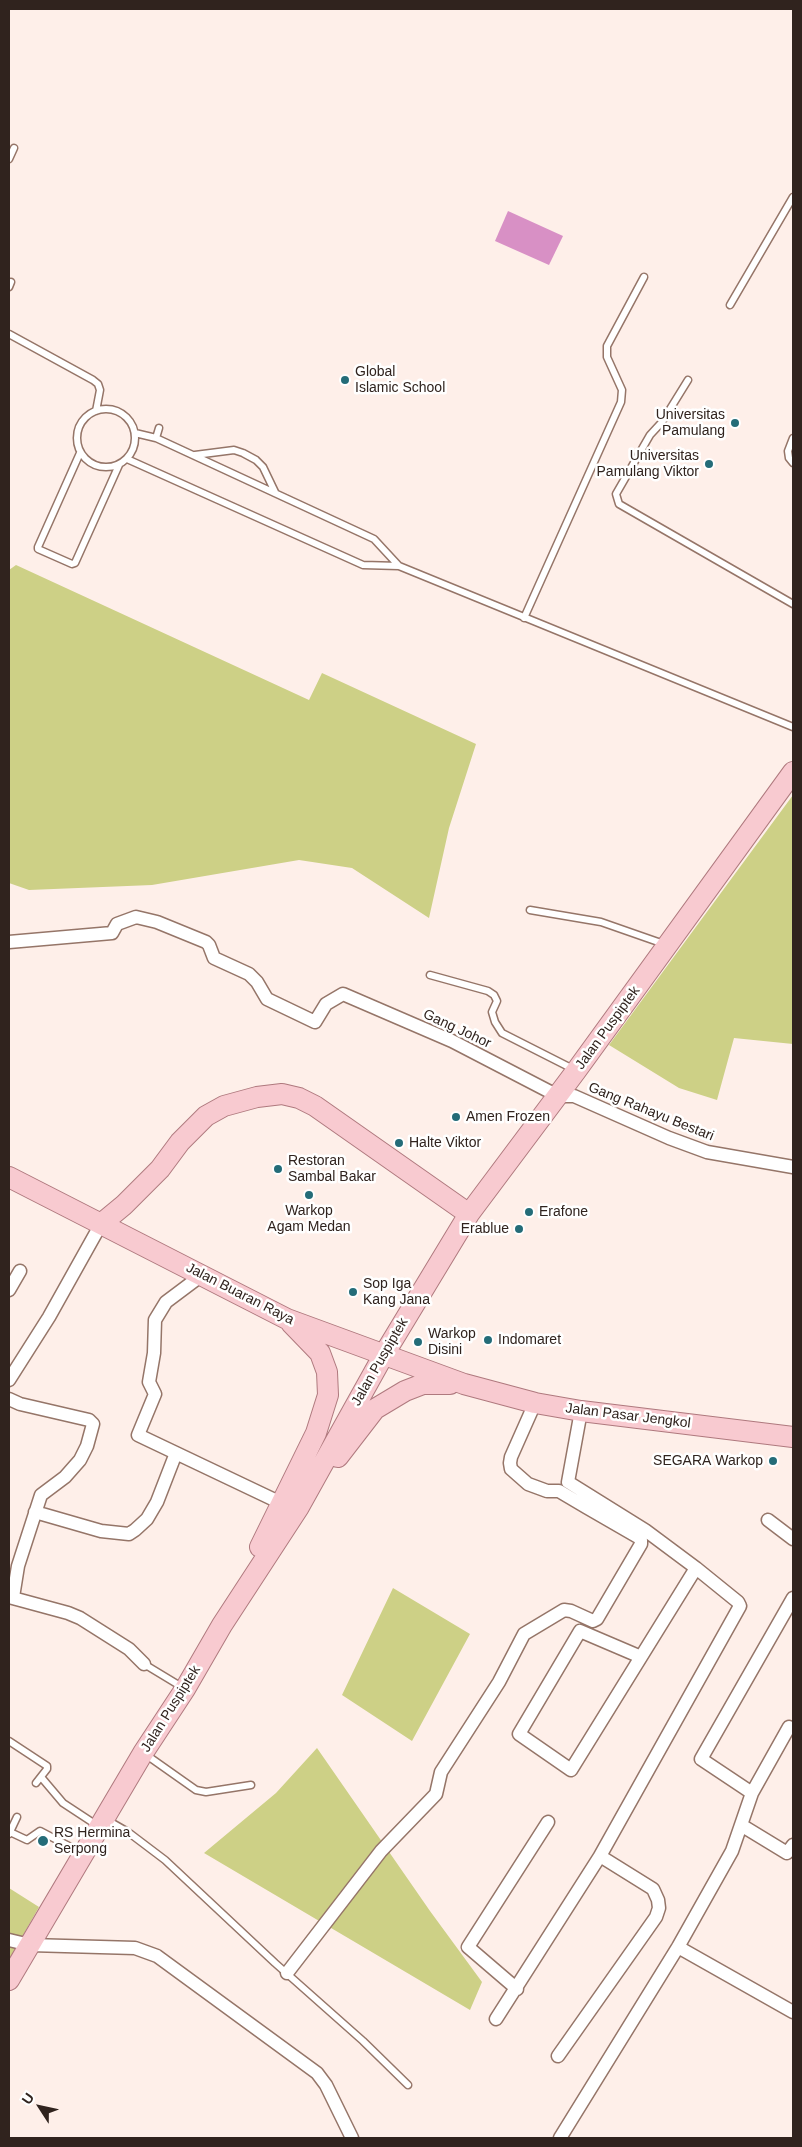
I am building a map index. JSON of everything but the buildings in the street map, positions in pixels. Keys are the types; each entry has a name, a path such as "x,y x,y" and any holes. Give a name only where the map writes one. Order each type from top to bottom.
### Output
{"main road":[{"name":"Jalan Puspiptek","path":"9,1980 143,1753 186,1689 290,1505 469,1214 668,946 793,772"},
{"path":"100,1224 160,1169 180,1142 206,1116 224,1106 241,1101 282,1094 299,1098 315,1106 469,1214"},
{"name":"Jalan Buaran Raya","path":"9,1177 287,1319 383,1356 464,1384"},
{"path":"124,1204 123,1227 129,1238"},
{"path":"287,1319 320,1353 327,1372 328,1395 290,1505"},
{"path":"290,1505 375,1409 405,1391 423,1384 464,1384"},
{"name":"Jalan Pasar Jengkol","path":"464,1384 535,1403 581,1411 793,1437"}],"street":[{"name":"Gang Johor","path":"9,942 112,933 117,924 136,917 165,925 206,942 210,945 214,958 249,974 257,982 267,1000 315,1022 326,1004 342,994 452,1041 558,1096"},
{"name":"Gang Rahayu Bestari","path":"558,1096 574,1096 707,1152 793,1167"},
{"path":"9,1380 49,1317 100,1224"},
{"path":"9,1290 20,1271"},
{"path":"202,1275 166,1302 155,1320 154,1353 149,1382 155,1394 138,1434 290,1505"},
{"path":"9,1399 20,1404 89,1420 93,1424 87,1446 80,1460 65,1477 41,1495 18,1566 11,1597 80,1618 129,1649 144,1664"},
{"path":"287,1973 381,1851 436,1794 441,1772 499,1682 524,1634 564,1610 571,1611 593,1621 597,1619 639,1548 641,1540 638,1537 559,1491 547,1491 528,1484 511,1469 511,1457 535,1403"},
{"path":"496,2019 517,1989 600,1856 740,1606 738,1602 696,1568 645,1530 568,1482 581,1411"},
{"path":"35,1512 101,1532 129,1534 147,1519 157,1502 176,1453"},
{"path":"768,1520 793,1539"},
{"path":"640,1657 580,1631 519,1734 571,1770 696,1568"},
{"path":"752,1793 701,1759 793,1598"},
{"path":"560,2138 678,1946 732,1851 752,1793 789,1728"},
{"path":"517,1989 468,1947 548,1822"},
{"path":"741,1825 787,1853 793,1845"},
{"path":"558,2056 656,1917 659,1908 653,1889 600,1856"},
{"path":"9,1940 30,1946 135,1948 157,1956 317,2073 326,2085 352,2138"},
{"path":"678,1946 793,2012"}],"lane":[{"path":"9,159 14,148"},
{"path":"730,305 793,197"},
{"path":"524,618 621,402 622,390 608,357 608,346 644,277"},
{"path":"9,334 98,384 100,390 96,411"},
{"path":"688,380 662,422 650,435 616,494 619,504 793,604"},
{"path":"113,410 122,414 127,418 135,433 135,443 127,459 119,465 104,468 90,464 80,453 77,443 79,426 90,414 96,411 113,410"},
{"path":"156,438 159,428"},
{"path":"135,433 156,438 374,539 400,566"},
{"path":"793,438 788,451 789,458 793,463"},
{"path":"194,455 234,450 243,452 263,467 275,492"},
{"path":"80,453 38,547 38,549 72,564 75,562 119,465"},
{"path":"127,459 363,566 400,566 793,727"},
{"path":"530,910 602,922 668,946"},
{"path":"430,976 488,991 494,995 497,1001 492,1012 495,1022 502,1033 576,1071"},
{"path":"144,1664 186,1689"},
{"path":"9,1741 45,1763 48,1769 39,1780 63,1803 128,1832 165,1860 287,1973 364,2041 408,2085"},
{"path":"143,1753 196,1790 206,1792 251,1785"},
{"path":"18,1818 10,1833 27,1840 40,1831 84,1854"}],"green space":[{"path":"16,565 309,700 322,673 476,744 449,828 429,918 352,868 299,860 152,885 29,890 9,883 9,570"},
{"path":"793,795 793,1044 734,1038 717,1100 679,1088 609,1045"},
{"path":"393,1588 470,1634 412,1741 342,1695"},
{"path":"317,1748 430,1911 482,1982 470,2010 204,1853 276,1793"},
{"path":"9,1888 39,1907 9,1960"}],"shaded area":[{"path":"508,211 563,236 549,265 495,241"}],"place":[{"name":"Global Islamic School","path":"345,380"},
{"name":"Universitas Pamulang","path":"735,423"},
{"name":"Universitas Pamulang Viktor","path":"709,464"},
{"name":"Amen Frozen","path":"456,1117"},
{"name":"Halte Viktor","path":"399,1143"},
{"name":"Restoran Sambal Bakar","path":"278,1169"},
{"name":"Warkop Agam Medan","path":"309,1195"},
{"name":"Erafone","path":"529,1212"},
{"name":"Erablue","path":"519,1229"},
{"name":"Sop Iga Kang Jana","path":"353,1292"},
{"name":"Indomaret","path":"488,1340"},
{"name":"Warkop Disini","path":"418,1342"},
{"name":"SEGARA Warkop","path":"773,1461"},
{"name":"RS Hermina Serpong","path":"43,1841"}]}
